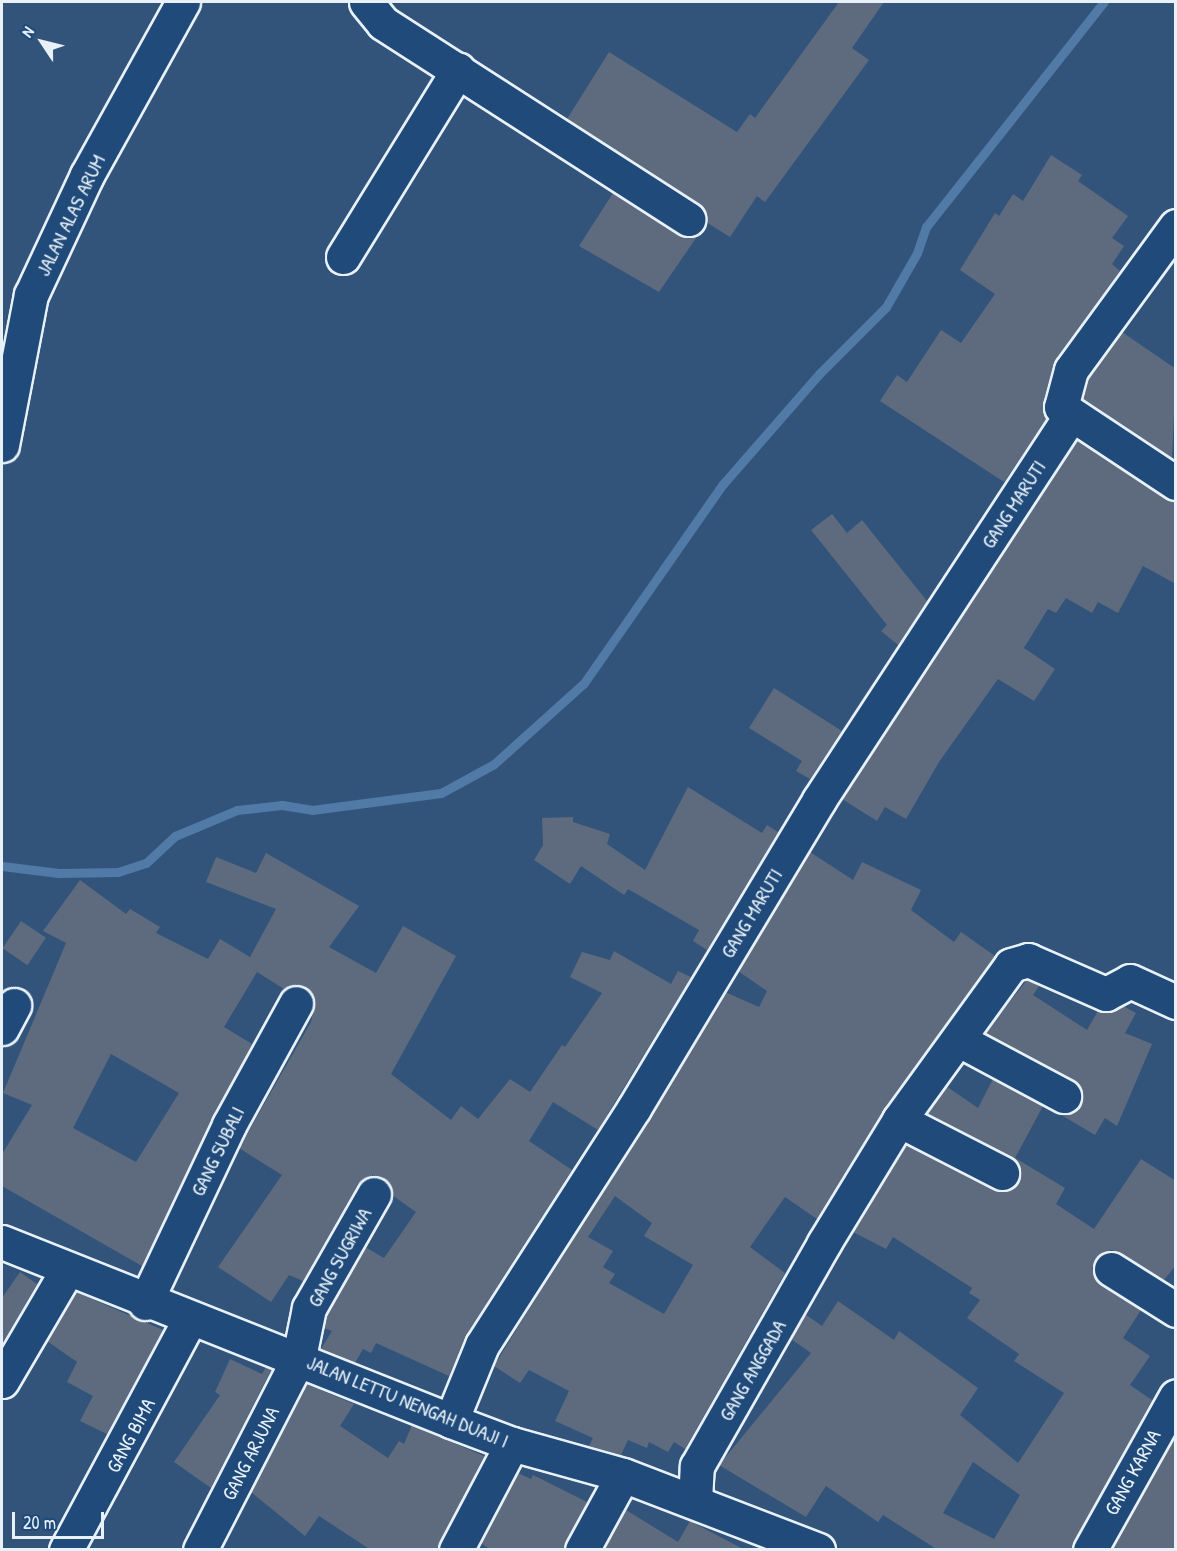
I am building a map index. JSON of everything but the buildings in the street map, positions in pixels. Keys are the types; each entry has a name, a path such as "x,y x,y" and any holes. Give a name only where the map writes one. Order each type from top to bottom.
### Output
{"street":[{"name":"JALAN ALAS ARUM","path":"2,445 31,295 87,175 183,2"},
{"path":"366,2 383,23 688,219"},
{"path":"343,257 458,70"},
{"path":"1176,226 1071,370 1061,407 1070,416 1176,483"},
{"name":"GANG MARUTI","path":"451,1421 482,1345 634,1108 819,800 1070,416"},
{"name":"GANG ANGGADA","path":"695,1501 697,1466 824,1243 899,1120 961,1041 1011,965 1022,960 1106,994 1130,981 1176,1002"},
{"name":"GANG SUBALI","path":"145,1303 229,1125 296,1003"},
{"path":"961,1041 1064,1096"},
{"path":"899,1120 1002,1173"},
{"name":"GANG SUGRIWA","path":"299,1357 309,1308 374,1194"},
{"name":"JALAN LETTU NENGAH DUAJI I","path":"2,1242 145,1303 299,1357 451,1421 512,1444 623,1475 818,1550"},
{"path":"1111,1269 1176,1310"},
{"path":"2,1381 45,1314 66,1270"},
{"name":"GANG BIMA","path":"66,1550 190,1319"},
{"name":"GANG ARJUNA","path":"200,1550 299,1357"},
{"name":"GANG KARNA","path":"1090,1550 1176,1396"},
{"path":"456,1550 512,1444"},
{"path":"582,1550 623,1475"}],"waterway":[{"path":"2,866 59,873 118,872 146,863 175,836 237,810 282,805 312,810 441,793 494,764 584,683 723,484 820,373 886,307 917,253 926,227 1104,2"}]}
